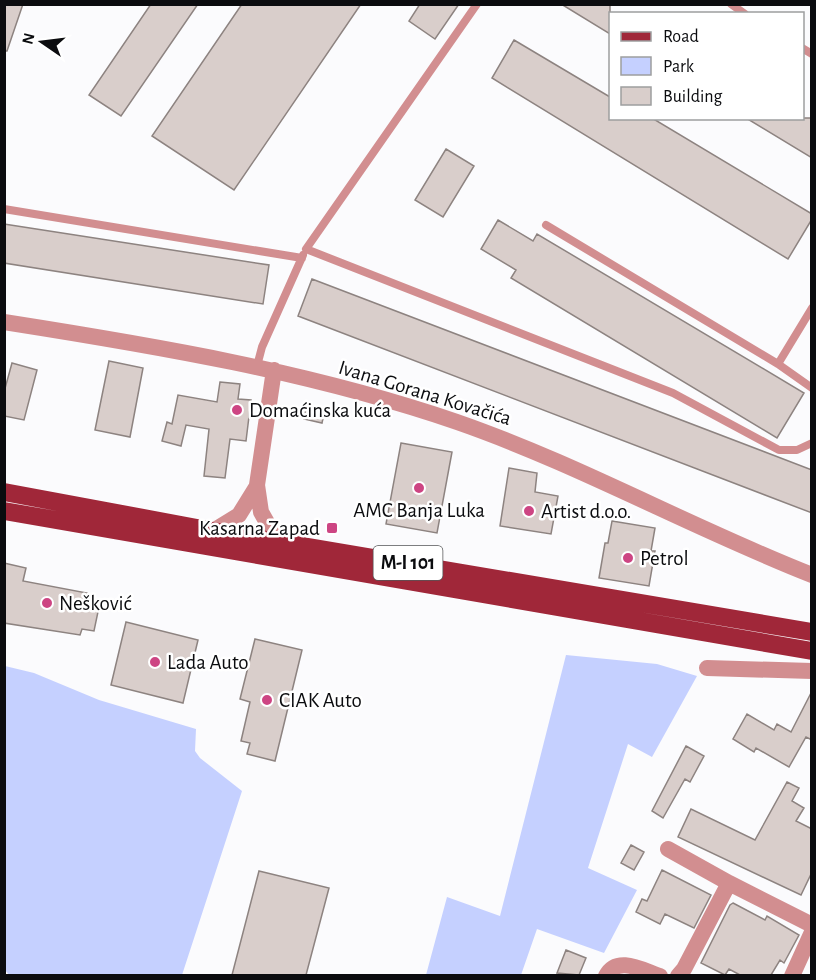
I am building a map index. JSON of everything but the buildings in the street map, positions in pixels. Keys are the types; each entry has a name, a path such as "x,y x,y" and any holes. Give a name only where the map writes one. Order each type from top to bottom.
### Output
{"main road":[{"name":"M-I 101","path":"4,492 213,531 812,632"},
{"name":"M-I 101","path":"4,511 812,651"}],"street":[{"name":"Ivana Gorana Kovačića","path":"4,322 257,366 455,422 507,441 812,575"},
{"path":"274,370 257,485 261,512 278,542"},
{"path":"213,531 239,515 257,485"},
{"path":"707,668 812,671"},
{"path":"668,849 812,925"},
{"path":"678,975 684,969 729,883"},
{"path":"792,975 812,932"},
{"path":"606,975 612,967 622,964 660,975"}],"lane":[{"path":"257,366 262,346 304,253 477,4"},
{"path":"4,209 304,253 673,393 779,450 797,450 812,443"},
{"path":"546,225 778,364 812,388"},
{"path":"778,364 812,308"}],"green space":[{"path":"566,655 657,664 697,676 652,757 628,744 588,868 637,890 604,953 537,929 521,975 426,975 447,897 500,916"},
{"path":"5,666 34,673 99,700 196,729 195,751 200,758 242,791 182,975 10,976 5,970"}],"place":[{"name":"Domaćinska kuća","path":"237,410"},
{"name":"AMC Banja Luka","path":"419,488"},
{"name":"Artist d.o.o.","path":"529,511"},
{"name":"Kasarna Zapad","path":"332,528"},
{"name":"Petrol","path":"628,558"},
{"name":"Nešković","path":"47,603"},
{"name":"Lada Auto","path":"155,662"},
{"name":"CIAK Auto","path":"267,700"}]}
